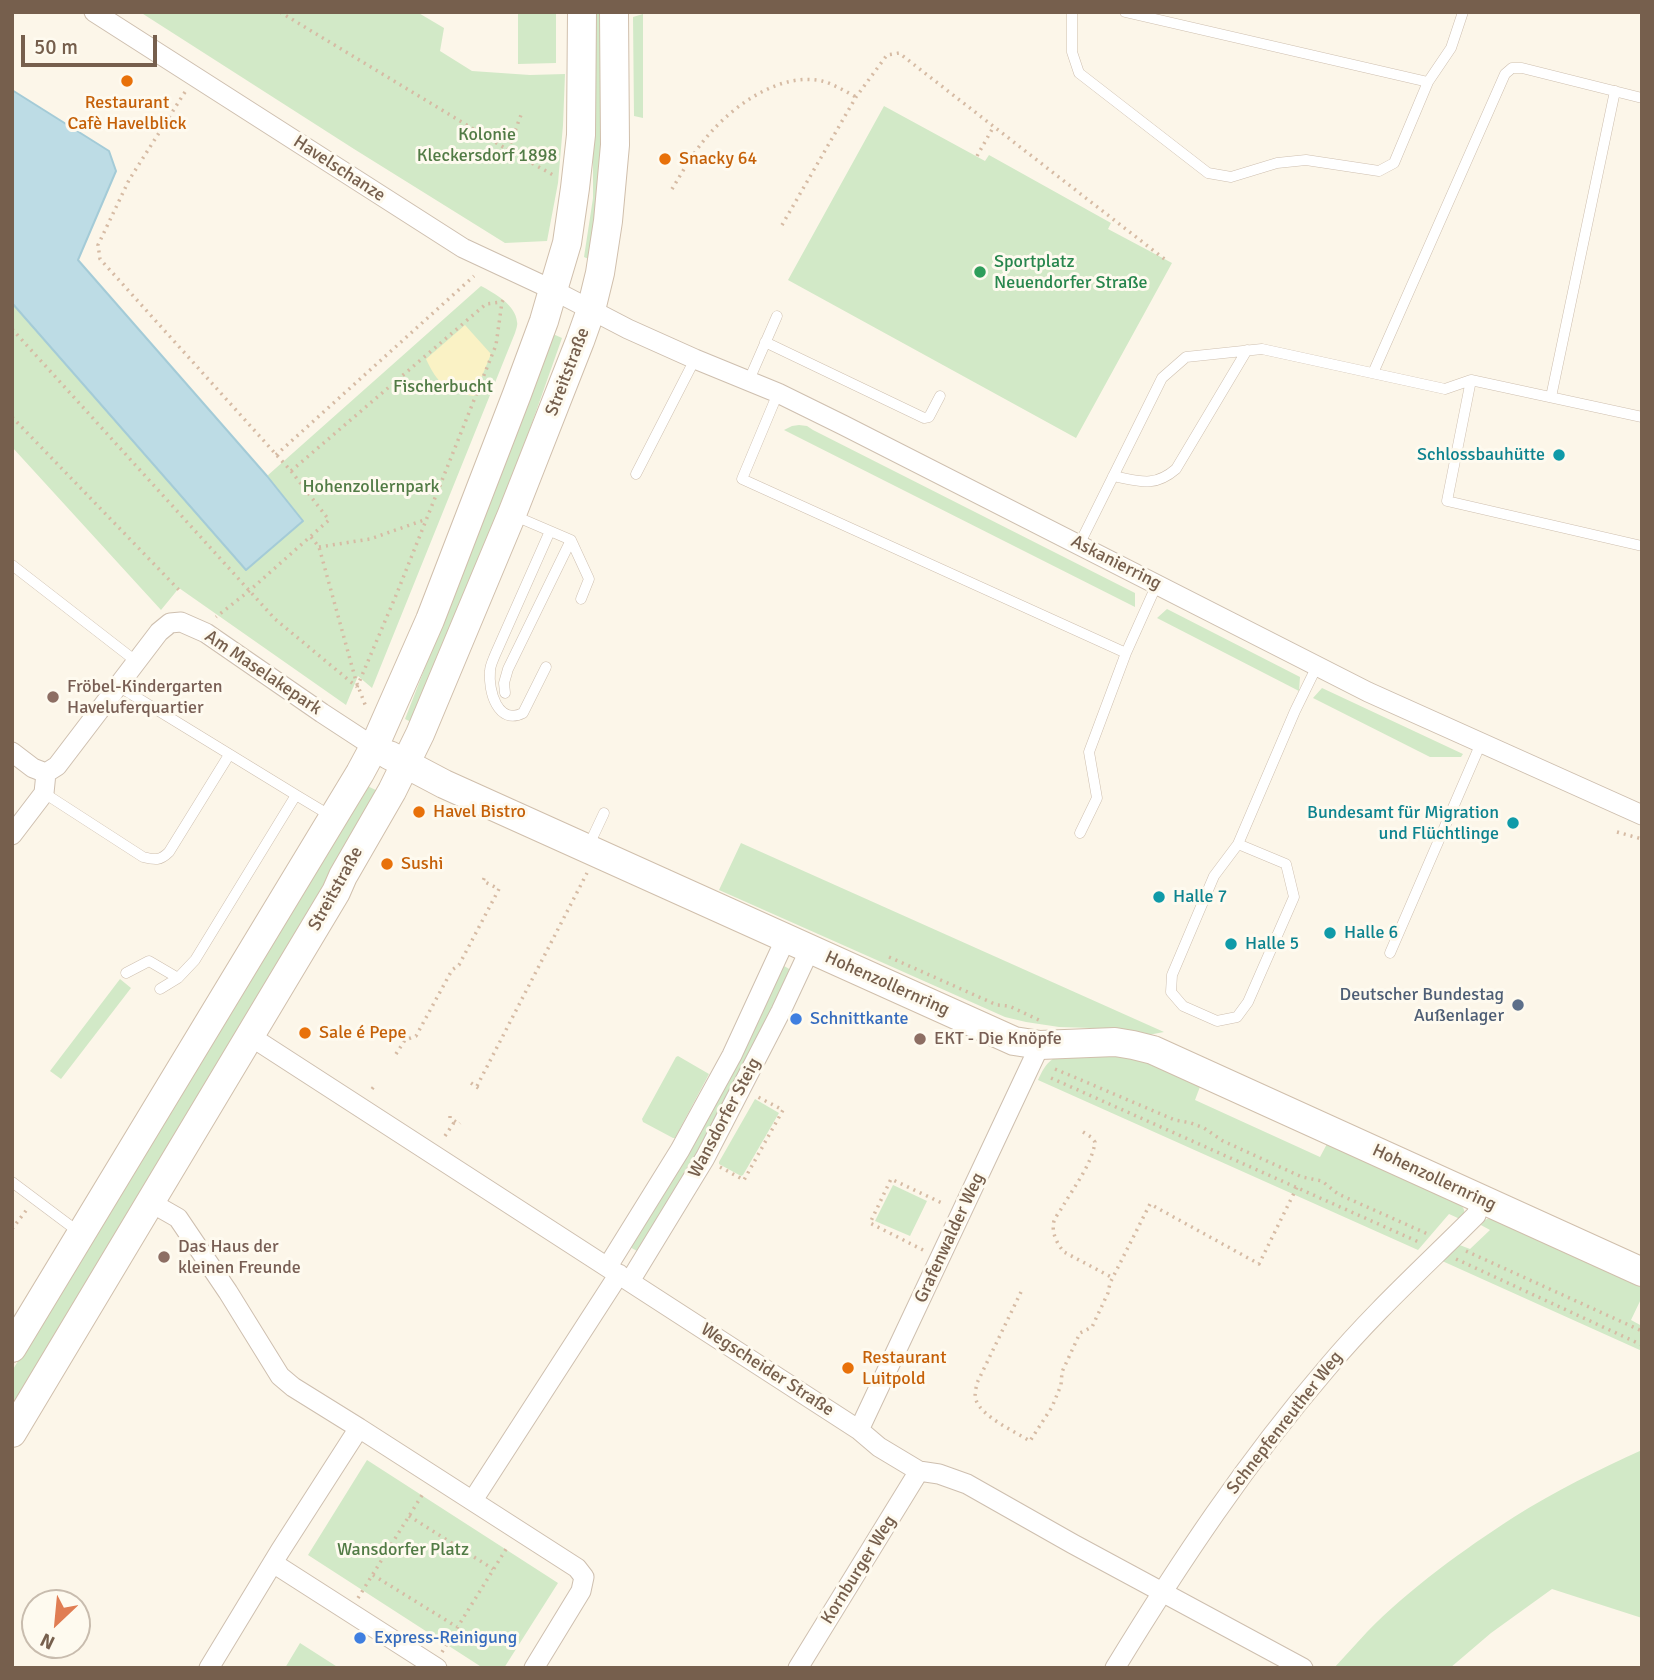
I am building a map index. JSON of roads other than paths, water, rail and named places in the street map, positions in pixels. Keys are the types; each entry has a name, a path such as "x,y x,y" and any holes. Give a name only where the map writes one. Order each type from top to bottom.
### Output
{"main road":[{"path":"12,1348 374,747 437,602 544,321 566,243 580,146 582,12"},
{"name":"Streitstraße","path":"12,1433 337,891 406,763 442,684 512,514 591,310 600,273 614,165 614,12"},
{"name":"Hohenzollernring","path":"374,747 587,860 798,944 1037,1052 1115,1042 1153,1050 1642,1272"}],"street":[{"name":"Havelschanze","path":"94,12 463,248 591,310"},
{"name":"Askanierring","path":"591,310 695,359 778,393 1368,692 1642,815"},
{"name":"Am Maselakepark","path":"46,773 57,766 159,632 170,623 181,622 206,633 374,747"},
{"path":"12,752 33,768 46,773 44,793 12,835"},
{"name":"Wansdorfer Steig","path":"473,1500 619,1274 680,1150 798,944"},
{"name":"Wegscheider Straße","path":"250,1036 859,1430 879,1447 919,1471 939,1474 967,1484 1303,1668"},
{"name":"Grafenwalder Weg","path":"859,1430 1037,1052"},
{"name":"Schnepfenreuther Weg","path":"1115,1668 1208,1522 1271,1436 1327,1367 1376,1313 1476,1215 1482,1200"},
{"path":"150,1202 178,1218 280,1376 293,1387 577,1568 584,1577 581,1591 534,1668"},
{"path":"209,1668 359,1428"},
{"name":"Kornburger Weg","path":"798,1668 919,1471"},
{"path":"273,1563 435,1667"}],"lane":[{"path":"1072,12 1072,52 1079,73 1208,173 1231,177 1277,163 1306,160 1379,171 1394,163 1428,82 1451,48 1463,12"},
{"path":"1125,12 1428,82"},
{"path":"1373,373 1505,74 1511,68 1522,68 1642,98"},
{"path":"1551,397 1615,91"},
{"path":"749,380 777,316"},
{"path":"765,342 924,418 929,417 940,396"},
{"path":"1079,545 1162,378 1186,357 1262,349 1445,389 1471,380 1642,416"},
{"path":"1113,476 1146,483 1165,479 1176,469 1247,350"},
{"path":"636,474 695,359"},
{"path":"1471,380 1447,501 1642,547"},
{"path":"778,393 742,480 1126,653"},
{"path":"512,514 572,540 589,579 581,599"},
{"path":"546,667 523,713 507,716 500,711 490,683 490,670 550,531"},
{"path":"505,693 504,683 508,669 572,540"},
{"path":"12,565 137,662"},
{"path":"1080,832 1097,798 1089,752 1126,653 1157,584"},
{"path":"1238,844 1286,864 1294,897 1248,1002 1237,1017 1217,1021 1183,1006 1171,992 1172,975 1214,876 1238,844 1295,710 1317,666"},
{"path":"118,686 334,817"},
{"path":"1390,953 1481,743"},
{"path":"44,793 144,857 163,858 229,755"},
{"path":"160,989 178,978 195,960 296,795"},
{"path":"587,860 604,813"},
{"path":"126,973 149,961 178,978"},
{"path":"12,1182 80,1234"}],"water":[{"path":"12,90 109,151 116,171 78,260 267,476 303,521 246,570 12,303"}],"place":[{"name":"Restaurant Cafè Havelblick","path":"127,81"},
{"name":"Snacky 64","path":"665,159"},
{"name":"Sportplatz Neuendorfer Straße","path":"980,272"},
{"name":"Schlossbauhütte","path":"1559,455"},
{"name":"Fröbel-Kindergarten Haveluferquartier","path":"53,697"},
{"name":"Havel Bistro","path":"419,812"},
{"name":"Bundesamt für Migration und Flüchtlinge","path":"1513,823"},
{"name":"Sushi","path":"387,864"},
{"name":"Halle 7","path":"1159,897"},
{"name":"Halle 6","path":"1330,933"},
{"name":"Halle 5","path":"1231,944"},
{"name":"Deutscher Bundestag Außenlager","path":"1518,1005"},
{"name":"Schnittkante","path":"796,1019"},
{"name":"Sale é Pepe","path":"305,1033"},
{"name":"EKT - Die Knöpfe","path":"920,1039"},
{"name":"Das Haus der kleinen Freunde","path":"164,1257"},
{"name":"Restaurant Luitpold","path":"848,1368"},
{"name":"Express-Reinigung","path":"360,1638"}],"park label":[{"name":"Kolonie Kleckersdorf 1898","path":"487,145"},
{"name":"Fischerbucht","path":"443,387"},
{"name":"Hohenzollernpark","path":"371,487"},
{"name":"Wansdorfer Platz","path":"403,1550"}]}
